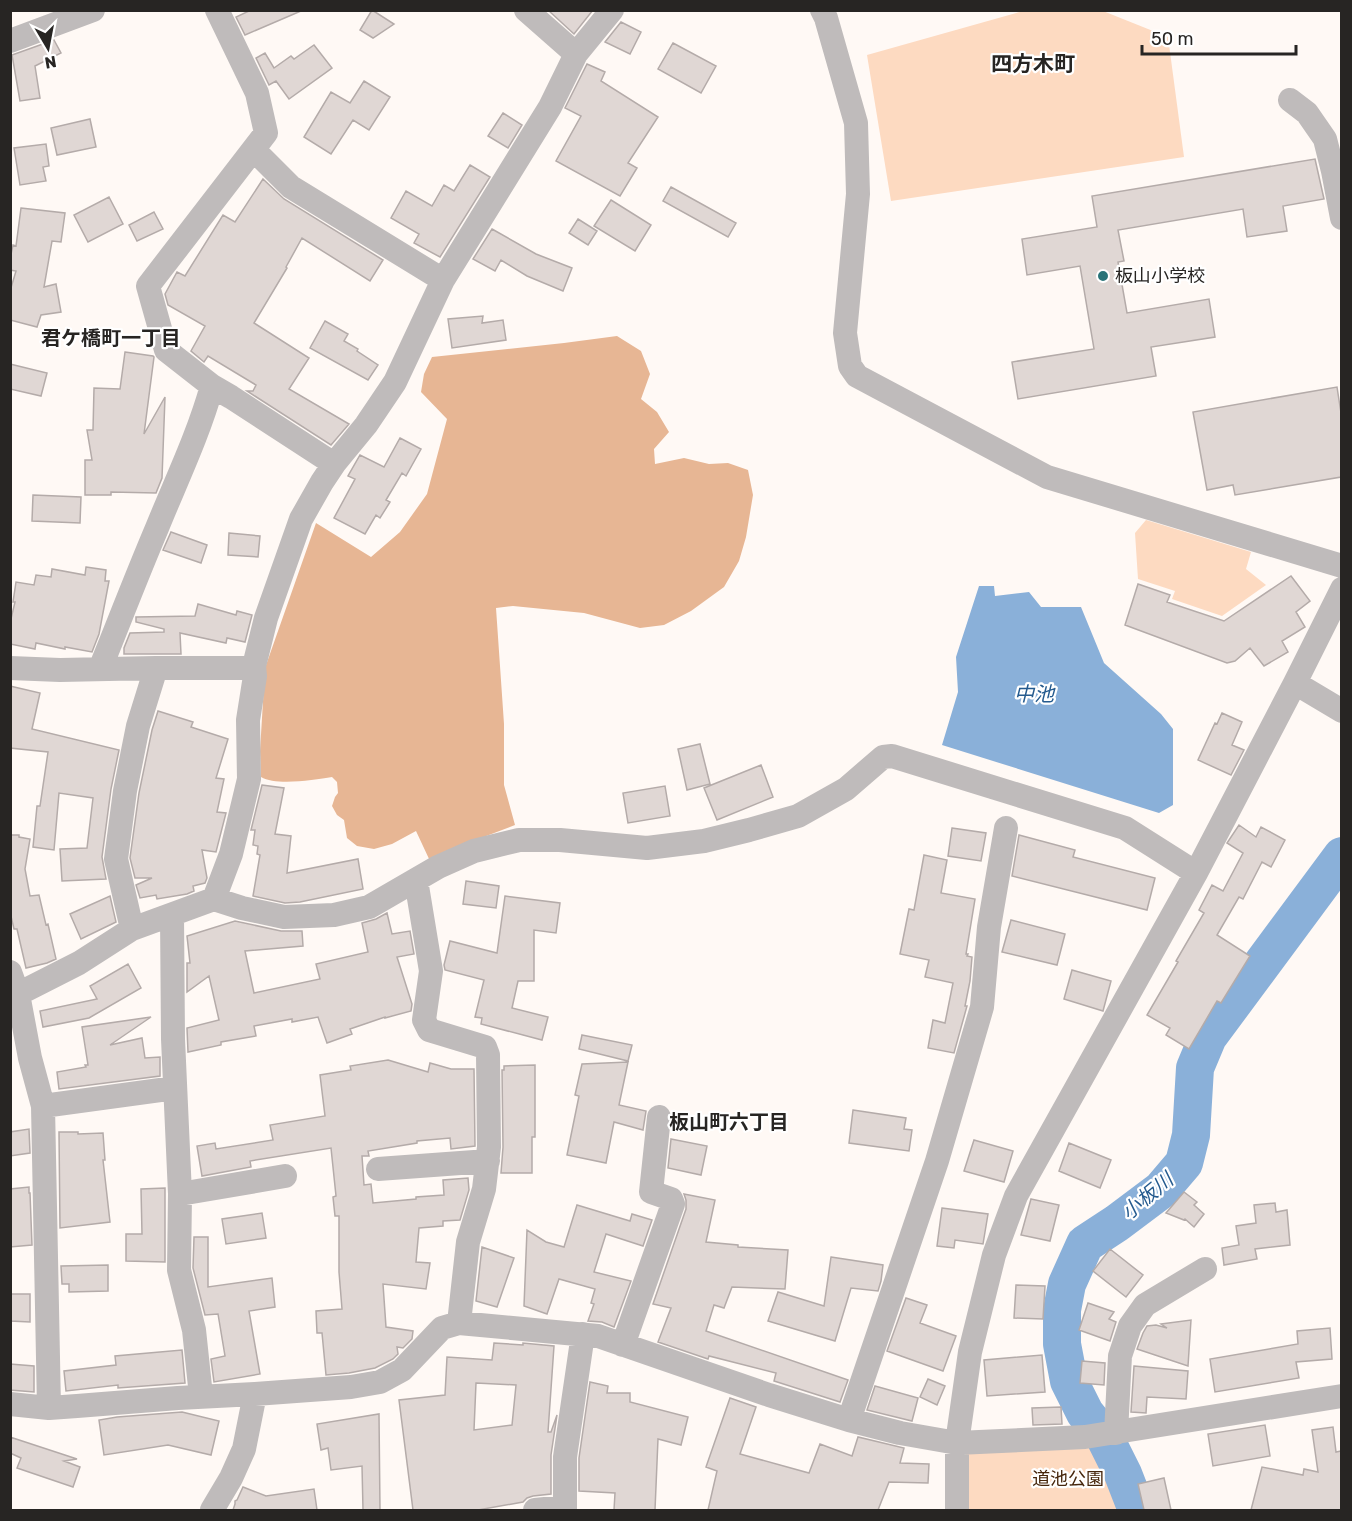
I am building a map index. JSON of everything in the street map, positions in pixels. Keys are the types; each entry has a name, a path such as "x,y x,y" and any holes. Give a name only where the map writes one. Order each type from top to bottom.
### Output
{"street":[{"path":"10,41 93,10"},
{"path":"217,10 257,93 267,133 148,286 166,350 212,386 334,464"},
{"path":"526,10 576,54"},
{"path":"214,899 231,854 249,779 248,720 255,676 254,666 266,618 301,519 334,464 366,426 395,382 443,280 550,107 576,54 612,10"},
{"path":"822,10 856,123 858,194 845,333 850,366 857,375 1047,477 1341,566"},
{"path":"1290,100 1307,113 1325,139 1341,218"},
{"path":"254,150 291,187 443,280"},
{"path":"100,669 157,526 177,484 212,386"},
{"path":"957,1510 957,1443 970,1352 994,1255 1016,1196 1196,873 1295,683 1341,588"},
{"path":"10,668 60,670 254,666"},
{"path":"132,929 116,859 125,791 138,726 156,668"},
{"path":"1295,683 1341,711"},
{"path":"49,1408 43,1106 20,1056 14,983 80,963 132,929 214,899 284,917 334,915 369,907 438,867 474,850 519,840 560,840 647,848 704,841 749,830 798,816 846,789 883,757 892,756 1125,828 1196,873"},
{"path":"849,1420 938,1161 982,1008 989,927 1006,828"},
{"path":"416,880 431,971 424,1020 429,1030 485,1047 488,1055 488,1161 484,1190 468,1242 459,1323"},
{"path":"172,915 175,1088 180,1194 179,1270 194,1330 201,1396"},
{"path":"43,1106 175,1088"},
{"path":"623,1345 673,1204 671,1199 651,1191 659,1117"},
{"path":"378,1169 488,1161"},
{"path":"180,1194 285,1176"},
{"path":"1116,1433 1120,1356 1130,1326 1145,1305 1204,1269"},
{"path":"10,1404 49,1408 351,1387 380,1382 402,1370 442,1328 459,1323 598,1336 849,1420 900,1433 957,1443 1085,1437 1341,1396"},
{"path":"535,1510 565,1509 566,1449 584,1334"},
{"path":"212,1510 231,1478 244,1449 255,1394"}],"green space":[{"path":"1023,11 1103,11 1168,37 1184,157 891,201 867,55"},
{"path":"1146,520 1251,552 1246,569 1266,585 1222,616 1172,599 1175,591 1138,579 1135,533"},
{"name":"道池公園","path":"1099,1447 1120,1510 967,1510 966,1452"}],"shaded area":[{"path":"617,336 641,351 650,374 641,399 657,412 669,432 654,449 655,464 684,458 709,464 728,463 748,470 753,495 746,537 739,561 724,587 691,611 664,625 640,628 584,613 513,606 496,608 504,724 504,785 515,825 430,861 416,831 392,844 374,849 357,846 347,838 344,820 337,815 332,806 338,793 337,782 332,777 285,782 261,777 260,751 265,668 316,523 371,557 400,532 427,494 447,419 421,392 424,374 432,357"}],"water":[{"name":"中池","path":"979,586 994,586 995,596 1029,592 1041,607 1081,607 1104,663 1161,714 1173,729 1173,805 1159,813 942,745 958,692 956,657"}],"building":[{"path":"251,10 301,11 245,35 236,17"},
{"path":"372,10 394,24 373,38 360,30"},
{"path":"548,10 593,10 574,34"},
{"path":"621,22 641,32 630,54 605,42"},
{"path":"54,40 61,53 35,66 40,98 20,101 12,55"},
{"path":"673,43 716,66 701,93 658,69"},
{"path":"314,45 332,68 289,99 276,81 269,85 256,58 265,53 274,68 291,56 294,59"},
{"path":"587,64 605,72 601,81 658,117 628,163 637,168 620,196 556,161 581,116 565,108"},
{"path":"364,81 390,97 369,130 353,120 331,154 304,137 331,92 350,103"},
{"path":"503,113 522,125 508,148 488,136"},
{"path":"90,119 96,147 57,155 51,128"},
{"path":"46,144 49,166 43,167 46,181 20,185 14,148"},
{"path":"1315,159 1324,199 1283,206 1287,231 1247,237 1243,209 1118,230 1124,261 1118,262 1127,313 1209,299 1215,337 1151,347 1156,376 1018,399 1012,362 1094,349 1080,266 1027,275 1022,239 1097,227 1092,196"},
{"path":"470,165 490,177 440,257 414,243 419,234 391,218 406,191 432,206 444,185 454,191"},
{"path":"263,179 284,199 383,260 370,281 302,238 254,323 309,358 289,389 349,424 331,445 247,391 253,391 256,385 208,356 204,362 191,351 205,326 168,305 165,294 177,272 185,276 223,215 235,222"},
{"path":"671,187 736,223 728,237 663,201"},
{"path":"109,197 123,224 88,242 74,215"},
{"path":"611,200 651,225 635,251 594,226"},
{"path":"21,208 65,213 61,242 52,241 44,287 56,284 61,312 41,315 37,327 10,320 10,291 16,271 10,270 10,259 13,245 16,246"},
{"path":"154,212 163,229 137,241 129,225"},
{"path":"578,219 597,231 588,245 569,233"},
{"path":"492,229 536,254 572,268 563,291 527,276 501,260 495,271 473,259"},
{"path":"483,316 482,323 503,320 506,340 452,348 448,319"},
{"path":"325,321 348,334 344,341 378,365 368,380 310,348"},
{"path":"125,352 154,357 144,434 165,397 162,478 156,493 111,492 111,495 85,495 85,460 92,460 87,430 93,430 94,388 120,389"},
{"path":"10,364 47,373 41,396 10,389"},
{"path":"1337,387 1341,413 1341,477 1235,495 1233,485 1207,490 1193,412"},
{"path":"400,438 421,449 406,476 402,473 386,500 390,502 380,518 376,515 365,534 334,518 355,479 348,476 360,455 384,467"},
{"path":"33,495 81,497 80,523 32,521"},
{"path":"171,532 207,545 201,563 163,550"},
{"path":"229,533 260,536 258,557 228,555"},
{"path":"86,567 106,570 105,581 109,581 99,634 92,652 36,643 35,649 10,644 10,623 15,602 13,602 16,582 34,585 36,575 51,577 52,569 85,575"},
{"path":"1291,576 1310,601 1296,612 1305,627 1282,641 1288,652 1264,666 1250,648 1235,661 1227,663 1125,625 1138,584 1170,595 1167,602 1224,621"},
{"path":"198,604 236,615 237,611 252,615 245,642 227,638 226,643 180,633 181,654 124,654 130,633 164,632 164,629 136,622 136,617 195,616"},
{"path":"10,686 40,693 32,729 119,750 102,857 106,879 62,881 60,849 87,848 93,798 59,793 54,850 33,847 37,806 40,806 48,752 10,748"},
{"path":"158,711 193,722 191,727 228,739 216,778 224,779 217,812 226,813 216,852 202,850 207,878 205,883 193,886 194,891 187,894 157,899 156,895 140,898 136,885 152,878 135,878 130,858 139,793"},
{"path":"1222,713 1242,722 1232,745 1244,750 1231,775 1198,760"},
{"path":"700,744 710,784 687,790 678,749"},
{"path":"761,765 773,797 717,820 704,788"},
{"path":"262,785 284,788 275,834 291,836 287,873 358,859 363,889 285,903 253,896 260,855 257,854 258,846 253,845 255,830 251,830"},
{"path":"665,786 670,816 628,823 623,793"},
{"path":"1239,825 1256,837 1261,827 1285,840 1271,867 1262,862 1243,899 1239,897 1217,935 1250,956 1221,1003 1217,1001 1189,1049 1166,1035 1170,1028 1147,1015 1204,913 1199,910 1212,885 1223,891 1243,853 1227,843"},
{"path":"952,828 986,833 981,861 948,856"},
{"path":"10,835 30,839 25,869 30,896 39,895 56,959 26,968 17,929 14,929 10,912"},
{"path":"1019,835 1075,850 1073,857 1155,878 1147,910 1012,876"},
{"path":"924,855 947,860 941,893 975,899 966,954 972,957 965,1006 967,1006 954,1053 928,1048 933,1020 945,1023 953,983 925,977 929,960 900,954 909,909 914,910"},
{"path":"466,881 499,886 496,908 463,904"},
{"path":"110,896 116,922 81,939 70,914"},
{"path":"505,896 560,903 556,933 534,930 534,981 518,981 512,1008 548,1017 542,1040 481,1024 482,1018 475,1017 484,980 445,970 444,965 450,941 497,953"},
{"path":"387,913 392,934 410,931 414,954 397,957 412,1004 411,1011 350,1029 352,1034 327,1043 318,1017 254,1026 256,1036 221,1042 221,1045 188,1052 187,1028 219,1020 209,976 187,992 187,963 190,963 187,936 235,921 281,931 302,931 303,946 245,951 254,993 320,979 316,964 368,952 362,923"},
{"path":"1011,920 1065,934 1057,965 1002,952"},
{"path":"128,964 141,988 89,1018 43,1027 40,1011 97,999 90,986"},
{"path":"1072,970 1111,981 1103,1011 1064,999"},
{"path":"151,1017 110,1045 142,1038 145,1058 160,1057 160,1076 59,1089 57,1072 88,1065 82,1027"},
{"path":"582,1035 632,1045 628,1061 579,1049"},
{"path":"388,1060 428,1072 430,1063 451,1069 474,1069 475,1146 451,1149 450,1138 417,1141 417,1143 368,1151 369,1156 362,1156 364,1185 371,1184 373,1203 444,1195 443,1180 468,1178 469,1190 460,1220 443,1221 443,1226 419,1228 416,1262 430,1263 426,1289 383,1284 386,1327 413,1331 412,1339 403,1348 397,1347 398,1354 393,1359 375,1368 326,1375 322,1333 317,1333 316,1311 342,1309 339,1272 339,1216 335,1216 333,1197 336,1196 331,1148 250,1161 251,1167 202,1176 197,1146 215,1143 216,1149 273,1140 270,1125 325,1116 320,1075 351,1070 350,1066"},
{"path":"628,1062 619,1105 646,1111 643,1130 614,1122 606,1163 567,1155 579,1096 575,1095 582,1064"},
{"path":"535,1065 535,1137 532,1137 532,1173 501,1173 502,1070 504,1066"},
{"path":"853,1110 906,1118 904,1129 912,1130 909,1151 849,1143"},
{"path":"29,1129 30,1153 10,1156 10,1132"},
{"path":"59,1132 103,1133 105,1160 103,1160 110,1222 60,1228"},
{"path":"671,1139 707,1146 701,1175 668,1168"},
{"path":"974,1140 1013,1151 1004,1182 964,1171"},
{"path":"1069,1143 1111,1160 1100,1188 1059,1171"},
{"path":"29,1187 32,1245 10,1247 10,1189"},
{"path":"165,1188 165,1262 126,1261 126,1234 142,1234 141,1189"},
{"path":"1184,1192 1197,1202 1194,1205 1204,1214 1194,1227 1185,1219 1166,1213"},
{"path":"684,1194 715,1200 706,1242 738,1245 738,1247 788,1250 785,1289 732,1287 724,1308 714,1305 706,1331 848,1380 840,1402 774,1381 776,1373 709,1356 708,1359 658,1342 671,1308 653,1304 686,1209"},
{"path":"1031,1199 1059,1205 1050,1241 1021,1235"},
{"path":"1275,1203 1276,1212 1287,1210 1290,1245 1255,1249 1257,1259 1224,1265 1222,1248 1239,1245 1236,1226 1256,1223 1254,1205"},
{"path":"577,1205 630,1221 632,1214 652,1220 643,1246 606,1234 594,1272 631,1281 614,1327 602,1322 588,1321 594,1304 591,1303 595,1289 559,1279 547,1314 524,1306 527,1230 546,1242 564,1247"},
{"path":"942,1208 988,1214 983,1244 955,1240 954,1248 937,1246"},
{"path":"262,1213 266,1238 226,1244 222,1219"},
{"path":"194,1237 208,1237 208,1287 272,1278 275,1307 249,1311 260,1374 214,1382 211,1359 225,1356 218,1314 205,1315 193,1268"},
{"path":"482,1247 514,1258 497,1307 476,1301"},
{"path":"1110,1249 1143,1275 1126,1297 1093,1271"},
{"path":"831,1257 883,1265 878,1291 851,1288 835,1341 768,1321 778,1292 824,1306"},
{"path":"108,1265 108,1291 69,1292 69,1284 62,1284 61,1266"},
{"path":"1016,1285 1045,1286 1043,1319 1014,1318"},
{"path":"10,1294 30,1294 30,1322 10,1321"},
{"path":"906,1298 927,1305 920,1323 956,1336 943,1371 887,1351"},
{"path":"1088,1303 1114,1312 1109,1319 1116,1322 1110,1341 1079,1330"},
{"path":"1191,1320 1188,1366 1137,1349 1147,1326 1156,1325 1167,1328 1161,1324"},
{"path":"1330,1328 1332,1359 1296,1362 1299,1378 1215,1392 1210,1359 1298,1344 1297,1331"},
{"path":"494,1343 554,1346 548,1432 551,1432 557,1415 551,1455 551,1494 533,1496 523,1502 478,1510 413,1510 399,1400 445,1395 447,1357 492,1360","holes":["476,1383 516,1385 512,1425 474,1430"]},
{"path":"182,1350 185,1383 118,1388 118,1385 66,1391 64,1371 116,1365 115,1356"},
{"path":"1042,1355 1045,1392 987,1396 984,1360"},
{"path":"1082,1361 1105,1363 1104,1385 1080,1383"},
{"path":"10,1364 34,1366 34,1392 10,1390"},
{"path":"1134,1366 1188,1371 1186,1399 1147,1397 1146,1413 1131,1412"},
{"path":"928,1379 945,1386 937,1405 920,1397"},
{"path":"590,1382 608,1386 607,1393 630,1393 630,1402 688,1417 681,1445 658,1439 655,1510 614,1510 615,1493 579,1491 579,1458"},
{"path":"875,1386 918,1398 912,1421 867,1410"},
{"path":"730,1398 756,1407 740,1454 809,1473 820,1444 852,1456 858,1437 904,1448 900,1463 929,1464 928,1483 889,1482 878,1510 708,1510 717,1471 706,1467"},
{"path":"1061,1407 1062,1424 1033,1425 1032,1408"},
{"path":"182,1412 219,1421 211,1455 168,1445 104,1455 99,1420"},
{"path":"379,1414 380,1510 363,1510 362,1466 331,1470 328,1448 321,1450 317,1424"},
{"path":"1265,1425 1270,1456 1213,1466 1208,1434"},
{"path":"1333,1427 1336,1452 1341,1451 1341,1510 1251,1510 1262,1467 1303,1475 1304,1469 1318,1472 1312,1430"},
{"path":"10,1437 77,1459 64,1461 80,1467 73,1487 17,1468 21,1458 10,1453"},
{"path":"1164,1478 1171,1510 1144,1510 1138,1484"},
{"path":"243,1487 266,1496 314,1489 317,1510 233,1510"}],"waterway":[{"name":"小板川","path":"1137,1510 1123,1474 1104,1436 1085,1413 1069,1381 1062,1344 1062,1310 1067,1284 1085,1244 1161,1190 1184,1163 1191,1135 1195,1068 1208,1037 1342,856"}],"place":[{"name":"板山小学校","path":"1103,276"}],"district":[{"name":"四方木町","path":"1033,63"},
{"name":"君ケ橋町一丁目","path":"111,338"},
{"name":"板山町六丁目","path":"729,1122"}]}
